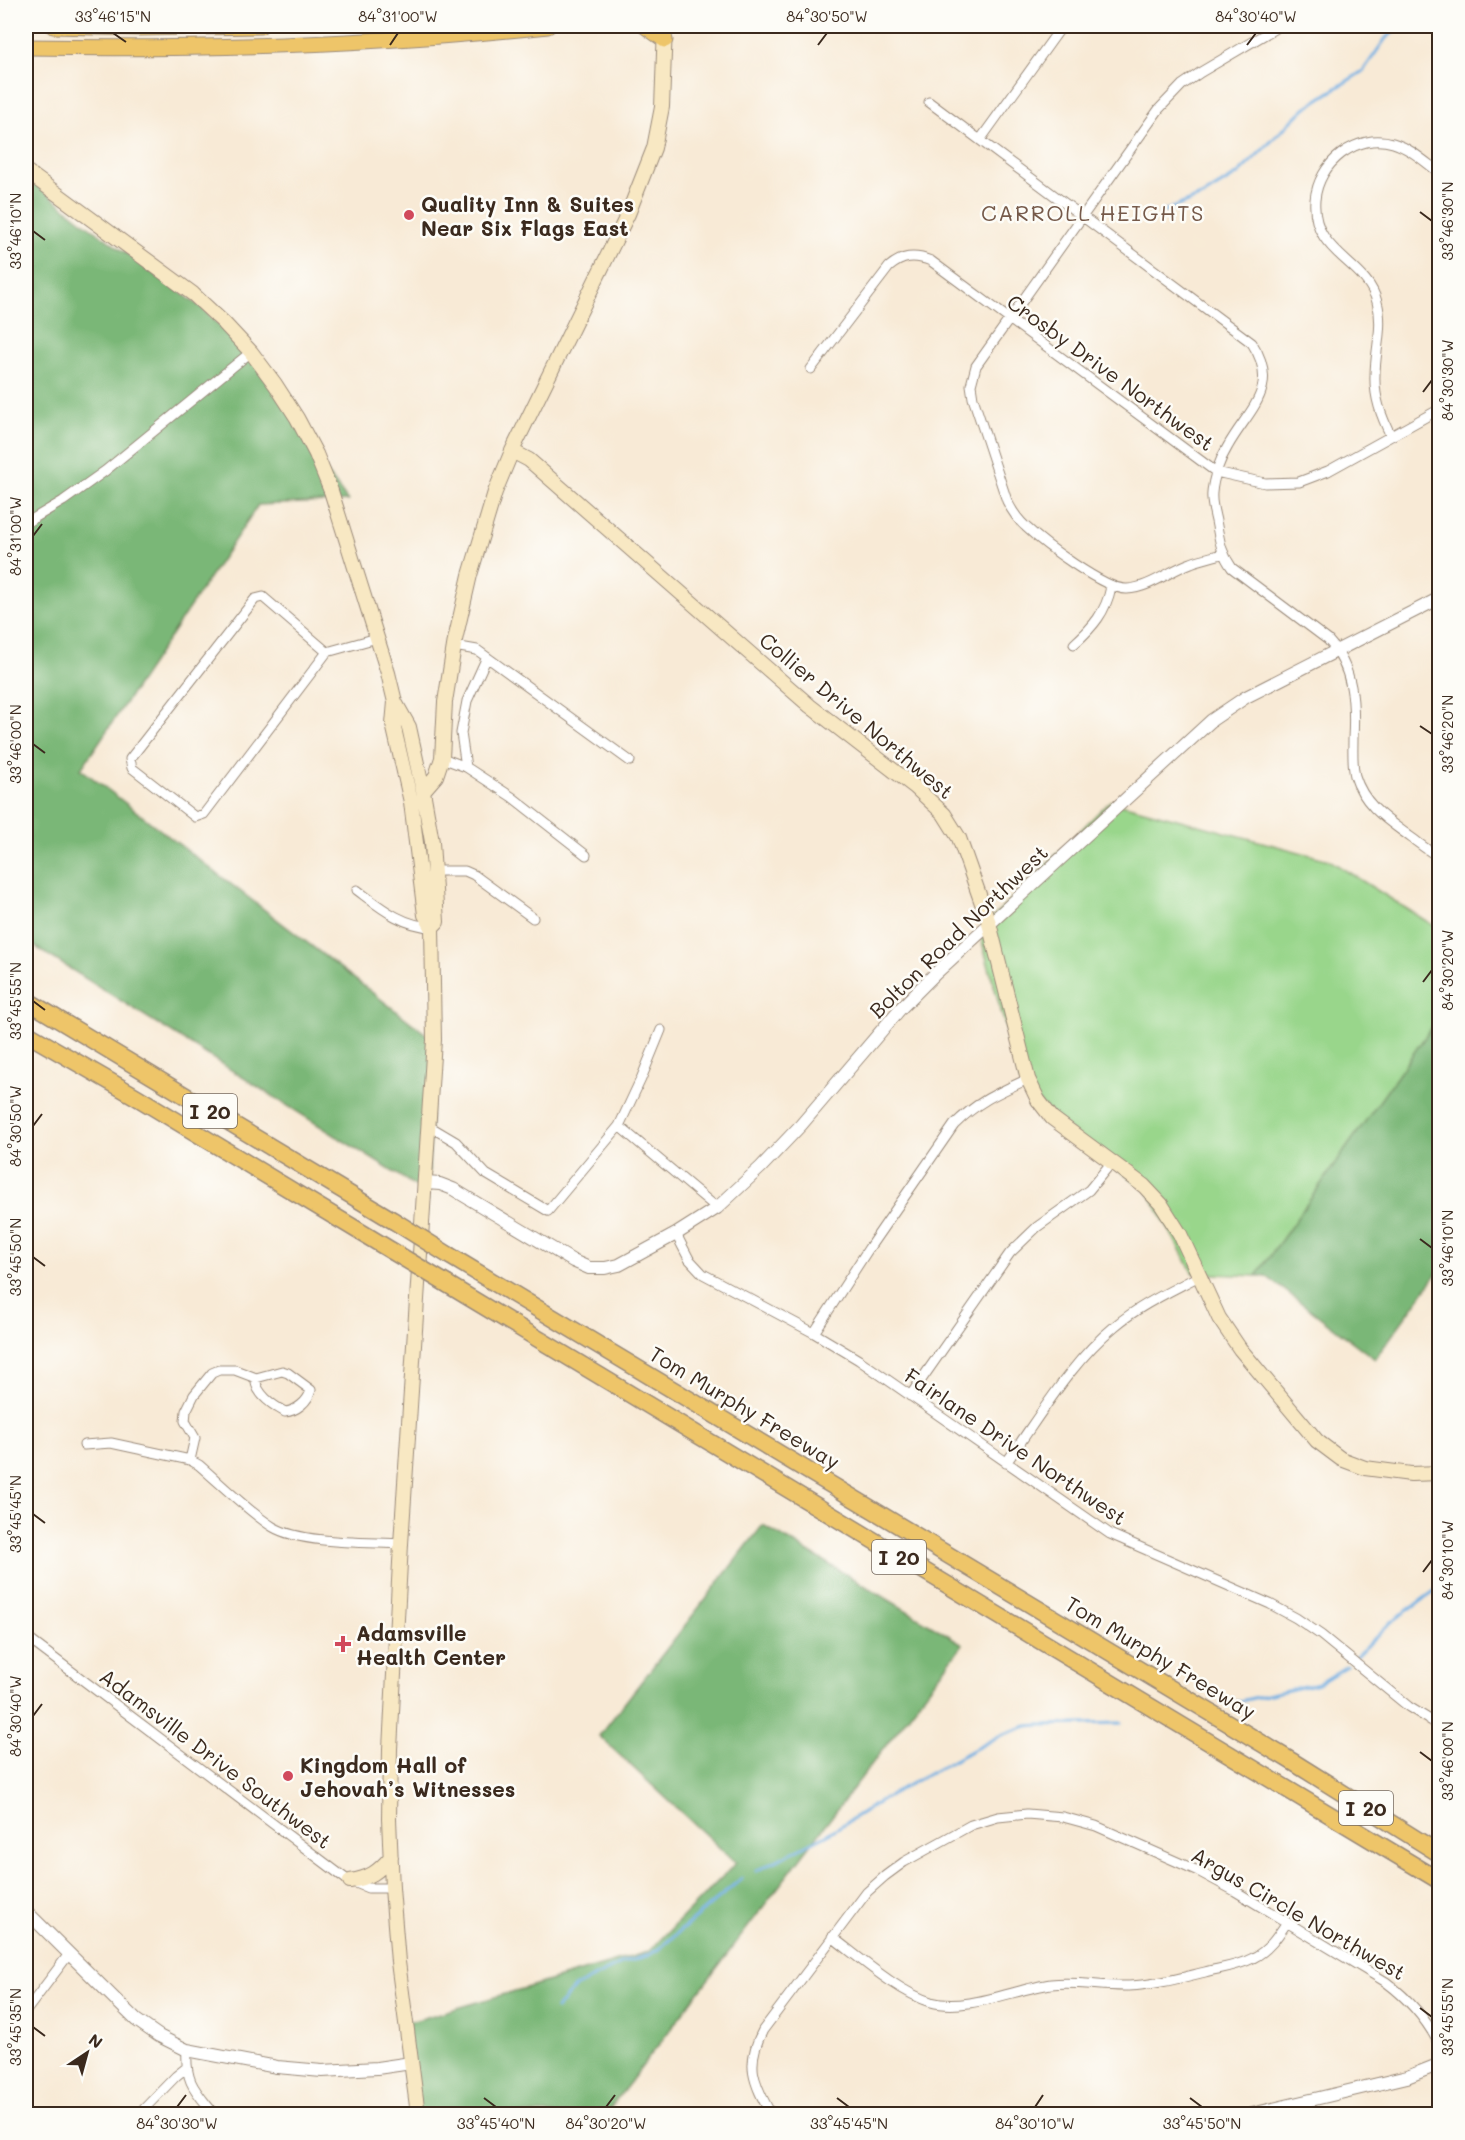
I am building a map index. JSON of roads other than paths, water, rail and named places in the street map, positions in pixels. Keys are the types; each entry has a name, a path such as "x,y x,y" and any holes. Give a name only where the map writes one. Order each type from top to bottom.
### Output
{"highway":[{"name":"Tom Murphy Freeway","path":"26,1000 1293,1762 1440,1854"},
{"name":"I 20","path":"26,1033 135,1096 1440,1881"},
{"path":"1293,1762 1440,1841"}],"main road":[{"path":"53,26 136,28 260,26"},
{"path":"26,47 239,48 322,44 548,26"},
{"path":"423,791 436,776 442,758 445,702 454,646 482,532 512,451 628,214 654,148 662,107 665,33 645,26"},
{"path":"26,171 193,294 223,322 251,352 275,384 316,453 331,491 395,702 409,727 432,843 436,922 432,927"},
{"name":"Collier Drive Northwest","path":"512,451 529,460 810,706 915,788 944,814 958,838 989,923 1028,1079 1038,1100 1052,1118 1144,1186 1161,1204 1179,1234 1219,1318 1240,1349 1317,1441 1341,1459 1365,1468 1411,1474 1440,1473"},
{"path":"395,702 393,724 411,802 424,915 432,927 434,1040 390,1749 392,1888 418,2115"},
{"path":"350,1881 364,1879 380,1870 391,1857"}],"street":[{"path":"980,140 1062,26"},
{"path":"1222,554 1190,563 1140,587 1126,589 1111,587 1098,581 1026,528 1014,515 1006,501 973,398 971,385 976,366 1159,109 1182,85 1279,26"},
{"path":"929,102 1243,335 1258,353 1264,374 1261,395 1255,408 1228,446 1216,472 1211,495 1222,554 1232,568 1338,650 1349,677 1353,696 1353,760 1355,775 1364,796 1377,812 1440,857"},
{"path":"1391,436 1380,415 1375,391 1380,322 1377,302 1366,281 1333,249 1322,234 1315,212 1315,199 1326,170 1343,152 1362,143 1380,141 1406,148 1440,173"},
{"name":"Crosby Drive Northwest","path":"811,369 889,267 908,256 931,261 1216,472 1265,483 1299,482 1328,471 1440,409"},
{"path":"26,523 63,501 105,471 251,352"},
{"path":"1074,644 1090,630 1101,615 1108,602 1111,587"},
{"path":"327,652 272,604 262,597 255,599 130,759 132,768 195,817 204,814 327,652 377,638"},
{"name":"Bolton Road Northwest","path":"426,1183 440,1184 453,1189 573,1262 590,1268 620,1265 676,1234 717,1208 761,1167 801,1125 900,1009 989,923 1212,720 1246,697 1440,598"},
{"path":"454,646 477,650 630,761"},
{"path":"466,766 461,733 467,701 487,657"},
{"path":"442,758 466,766 512,797 586,855"},
{"path":"434,872 465,870 533,918"},
{"path":"357,890 390,914 407,923 432,927"},
{"path":"429,1126 456,1142 486,1173 548,1211 619,1126 661,1030"},
{"path":"814,1333 869,1248 954,1125 984,1099 1028,1079"},
{"path":"619,1126 717,1208"},
{"path":"910,1395 1010,1253 1037,1227 1089,1190 1112,1162"},
{"name":"Fairlane Drive Northwest","path":"676,1234 689,1259 704,1274 814,1333 910,1395 1110,1534 1270,1604 1296,1618 1321,1635 1409,1707 1440,1726"},
{"path":"1006,1463 1067,1376 1097,1342 1139,1309 1199,1276"},
{"path":"190,1460 195,1438 185,1421 186,1411 194,1395 212,1373 219,1370 235,1370 256,1378 282,1371 311,1390 309,1397 291,1412 285,1412 269,1401 256,1384 256,1378"},
{"path":"84,1445 111,1443 190,1460 199,1465 266,1522 286,1533 322,1539 401,1544"},
{"name":"Adamsville Drive Southwest","path":"26,1636 350,1881 368,1888 392,1888"},
{"name":"Argus Circle Northwest","path":"771,2115 756,2088 752,2073 756,2043 763,2030 867,1892 904,1862 971,1825 998,1817 1027,1814 1063,1817 1096,1826 1198,1871 1287,1922 1404,1995 1427,2021 1440,2046"},
{"path":"26,1911 136,2020 159,2036 187,2050 277,2067 322,2071 377,2068 411,2063"},
{"path":"832,1937 910,1994 933,2002 955,2004 1054,1984 1151,1985 1237,1964 1266,1950 1287,1922"},
{"path":"26,2010 69,1954"},
{"path":"187,2050 186,2068 189,2081 214,2115"},
{"path":"1252,2115 1407,2076 1440,2064"},
{"path":"139,2115 186,2068"}],"waterway":[{"path":"1160,213 1204,195 1238,174 1305,108 1363,71 1386,38 1401,26"},
{"path":"1355,1658 1390,1623 1440,1587"},
{"path":"1227,1704 1319,1683 1347,1666"},
{"path":"756,1871 826,1835 895,1792 1001,1735 1027,1726 1121,1723"},
{"path":"556,2009 575,1987 660,1948 742,1878"}],"place":[{"name":"Quality Inn & Suites Near Six Flags East","path":"409,215"},
{"name":"Adamsville Health Center","path":"343,1644"},
{"name":"Kingdom Hall of Jehovah’s Witnesses","path":"288,1776"}],"district":[{"name":"CARROLL HEIGHTS","path":"1093,212"}]}
